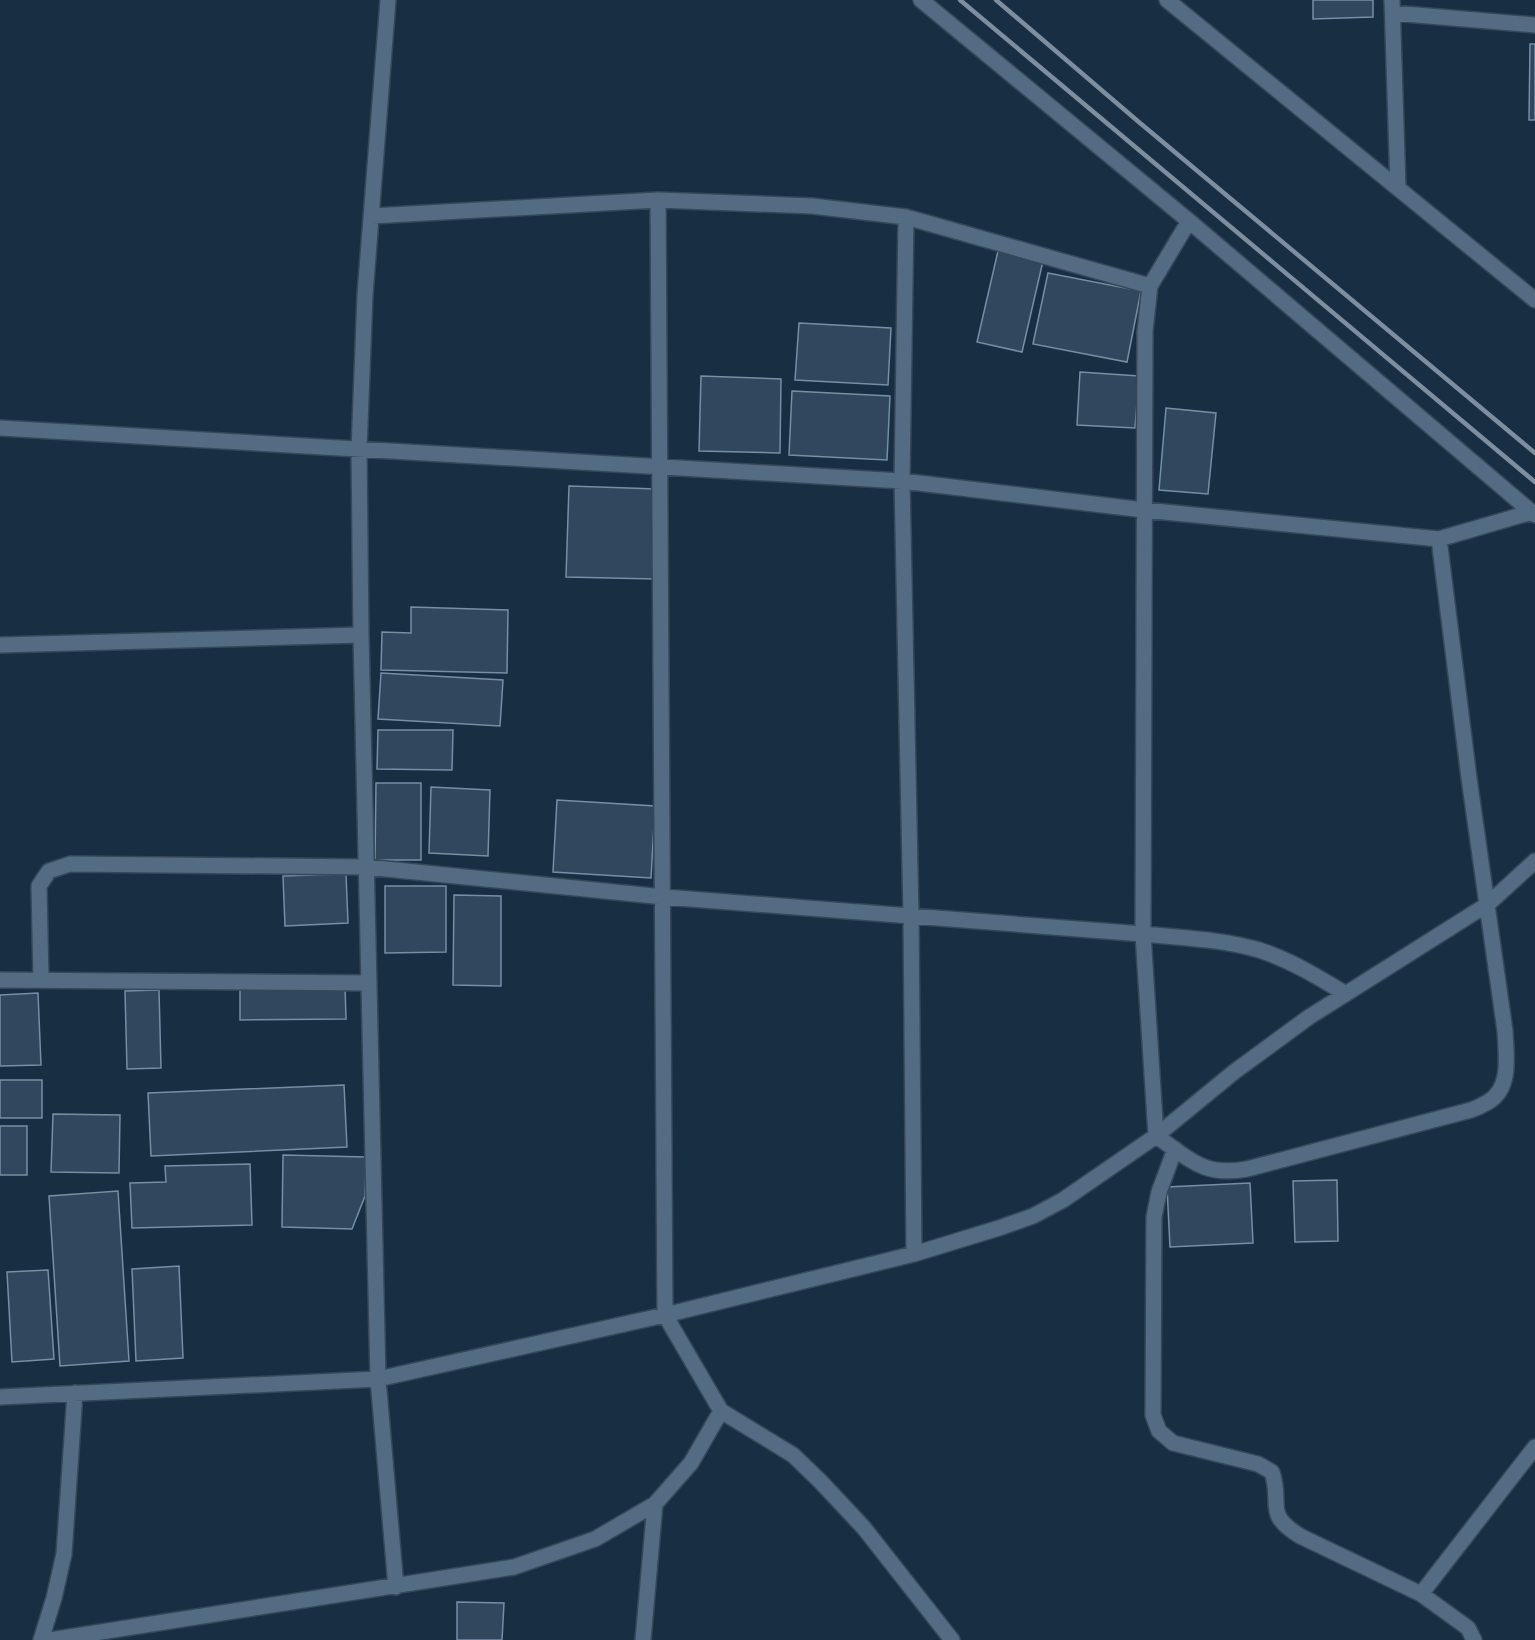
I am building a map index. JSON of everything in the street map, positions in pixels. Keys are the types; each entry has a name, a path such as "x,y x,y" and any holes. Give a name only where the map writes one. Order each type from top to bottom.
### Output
{"street":[{"path":"388,0 365,295 359,450 378,1379 396,1587"},
{"path":"921,0 1189,221 1534,514"},
{"path":"1167,0 1535,300"},
{"path":"1398,188 1393,7 1535,25"},
{"path":"372,216 658,200 812,206 906,217 1150,286"},
{"path":"658,200 665,1315 721,1411 793,1455 813,1474 864,1528 952,1640"},
{"path":"906,217 902,481 911,917 914,1254"},
{"path":"1156,1136 1143,934 1145,331 1150,286 1189,221"},
{"path":"0,428 902,481 1144,510 1439,539 1534,514"},
{"path":"1156,1136 1199,1167 1231,1172 1471,1110 1490,1101 1503,1086 1507,1065 1505,1031 1469,778 1439,539"},
{"path":"0,645 361,635"},
{"path":"0,1397 378,1379 665,1315 914,1254 1034,1215 1063,1200 1156,1136 1234,1072 1309,1017 1488,904 1535,861"},
{"path":"41,980 39,886 49,871 70,864 366,867 664,897 1204,940 1258,950 1298,966 1346,994"},
{"path":"0,980 369,983"},
{"path":"1175,1149 1159,1192 1154,1217 1153,1415 1158,1431 1173,1443 1258,1464 1272,1472 1276,1485 1278,1518 1285,1526 1300,1536 1421,1594 1468,1628 1474,1640"},
{"path":"41,1640 54,1598 63,1554 75,1393"},
{"path":"50,1640 514,1567 595,1539 655,1504 691,1463 721,1411"},
{"path":"1421,1594 1535,1447"},
{"path":"644,1640 655,1504"}],"building":[{"path":"1313,0 1373,0 1373,17 1313,19"},
{"path":"1530,44 1535,44 1535,120 1529,120"},
{"path":"998,251 1043,261 1022,352 977,342"},
{"path":"1048,273 1141,291 1127,362 1033,344"},
{"path":"799,323 891,328 888,385 795,380"},
{"path":"1080,372 1139,376 1135,428 1077,425"},
{"path":"701,376 781,379 780,453 699,451"},
{"path":"792,391 890,396 887,460 789,455"},
{"path":"1166,408 1216,413 1208,494 1159,490"},
{"path":"569,486 657,489 654,579 566,577"},
{"path":"411,607 508,610 507,673 381,670 382,632 411,633"},
{"path":"381,673 503,680 500,726 378,719"},
{"path":"378,730 453,730 452,770 377,769"},
{"path":"376,783 421,783 421,860 375,860"},
{"path":"431,787 490,790 488,856 429,853"},
{"path":"557,800 655,806 651,878 553,872"},
{"path":"346,874 348,923 285,926 283,876"},
{"path":"385,886 446,886 446,952 385,953"},
{"path":"454,895 501,896 501,986 453,985"},
{"path":"345,985 346,1019 240,1020 240,987"},
{"path":"159,990 161,1068 127,1069 125,991"},
{"path":"38,993 41,1065 0,1066 0,995"},
{"path":"0,1080 42,1080 42,1118 0,1118"},
{"path":"344,1085 347,1147 151,1156 148,1093"},
{"path":"53,1114 120,1115 119,1173 51,1172"},
{"path":"0,1126 27,1126 27,1175 0,1175"},
{"path":"283,1155 366,1157 365,1196 352,1229 282,1227"},
{"path":"250,1164 252,1225 132,1228 130,1183 166,1182 165,1166"},
{"path":"1337,1180 1338,1241 1295,1242 1293,1181"},
{"path":"1250,1183 1253,1243 1170,1247 1167,1187"},
{"path":"118,1191 129,1361 60,1366 49,1196"},
{"path":"179,1266 183,1358 136,1361 132,1269"},
{"path":"48,1270 54,1359 12,1362 7,1272"},
{"path":"457,1602 504,1603 502,1640 457,1640"}],"railway":[{"path":"960,0 1535,482"},
{"path":"996,0 1535,453"}]}
